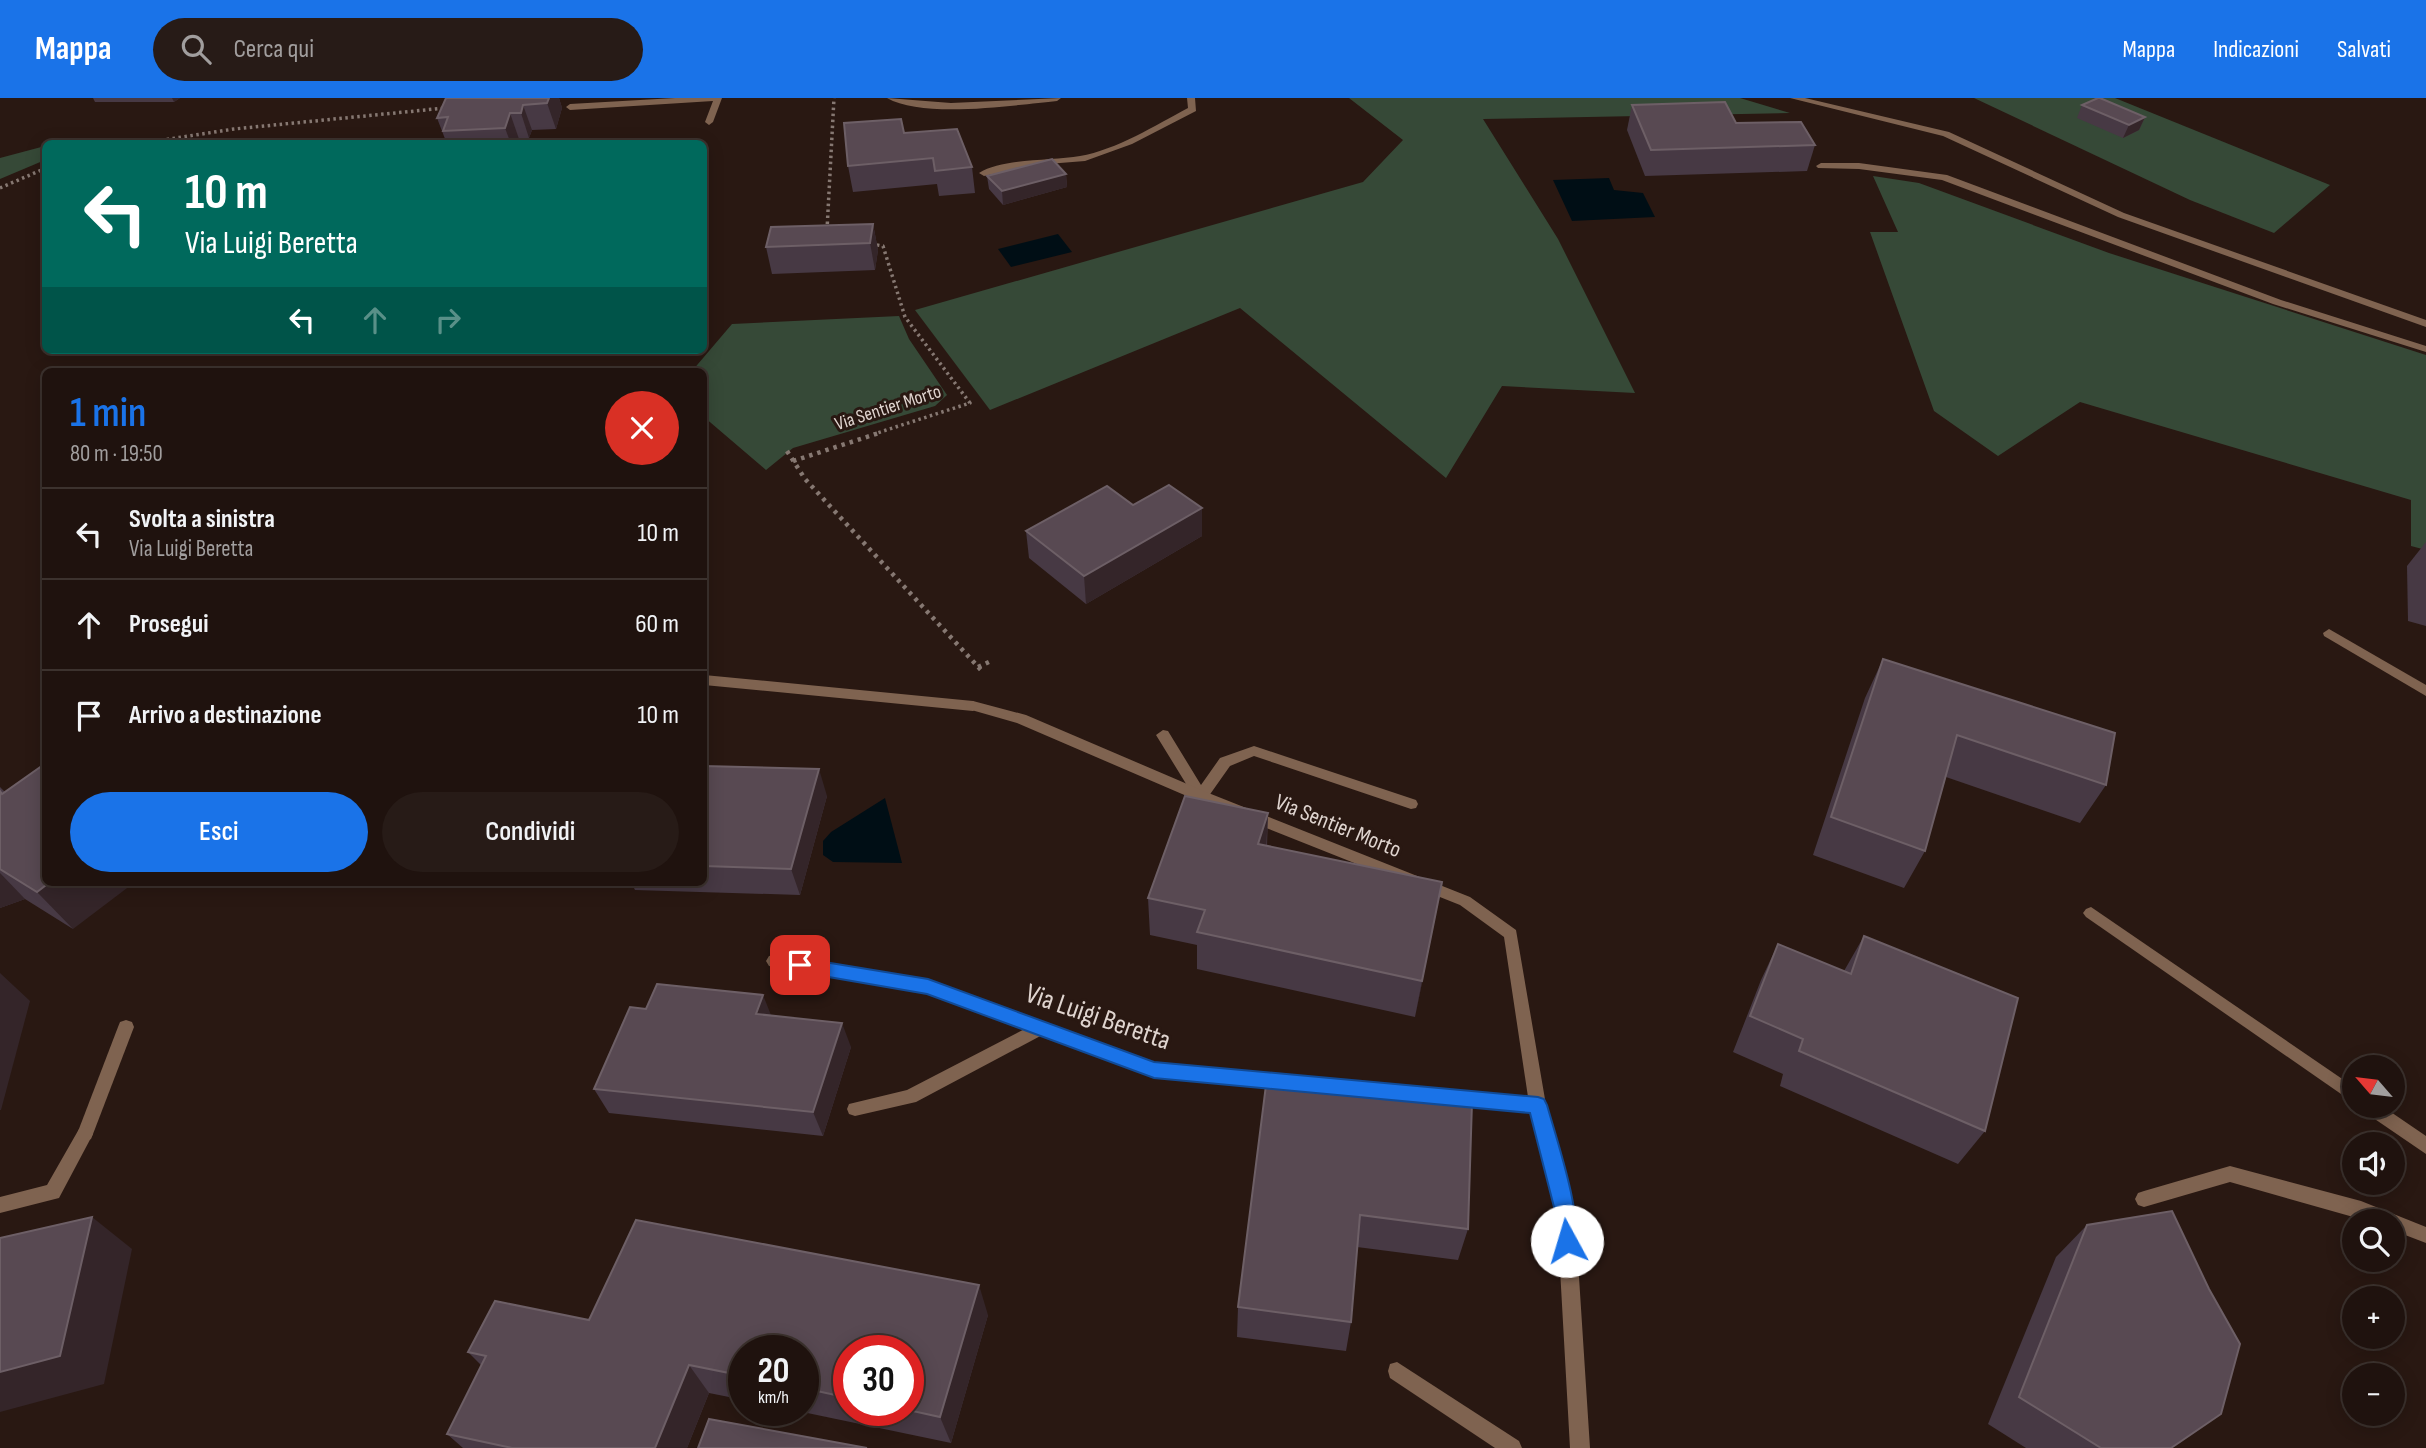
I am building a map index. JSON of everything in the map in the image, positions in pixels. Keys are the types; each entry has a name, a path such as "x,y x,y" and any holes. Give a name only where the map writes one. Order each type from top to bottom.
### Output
{"street":[{"path":"570,107 718,98 709,122"},
{"path":"891,98 914,104 949,105 1057,98"},
{"path":"984,173 1035,162 1082,159 1129,142 1193,110 1191,98"},
{"path":"1794,98 1946,134 2121,215 2426,324"},
{"path":"1821,166 1859,166 1944,177 2277,302 2426,349"},
{"path":"2329,633 2426,691"},
{"name":"Via Sentier Morto","path":"707,680 973,706 1021,719 1201,796 1465,901 1511,934 1538,1105"},
{"path":"1163,735 1201,796 1225,762 1254,751 1411,804"},
{"path":"2091,913 2342,1088"},
{"name":"Via Luigi Beretta","path":"774,961 928,986 1154,1070 1305,1084"},
{"path":"0,1205 53,1192 85,1134 126,1027"},
{"path":"855,1109 911,1097 1040,1028"},
{"path":"1346,1088 1538,1105 1566,1215 1580,1448"},
{"path":"2386,1118 2426,1146"},
{"path":"2144,1199 2230,1174 2361,1209"},
{"path":"2405,1227 2426,1235"},
{"path":"1397,1371 1511,1448"}],"path":[{"path":"834,98 827,230 837,237"},
{"path":"163,140 234,129 449,107"},
{"path":"0,188 42,170"},
{"name":"Via Sentier Morto","path":"793,461 971,403 905,317 883,246 860,242"},
{"path":"788,451 804,479 1009,701 1021,719"},
{"path":"978,667 991,661"}],"green space":[{"path":"1349,98 1740,98 1790,113 1483,119 1558,239 1635,393 1502,386 1446,478 1240,308 990,410 915,310 1363,182 1403,140"},
{"path":"1974,98 2115,98 2330,185 2274,233 2190,200"},
{"path":"42,147 42,161 0,179 0,158"},
{"path":"1873,176 1919,183 2109,253 2426,355 2426,550 2411,546 2411,500 2080,402 1998,456 1934,411 1870,232 1898,232"},
{"path":"899,316 909,339 947,395 935,406 793,448 766,470 707,420 707,368 695,368 732,324"}],"shaded area":[{"path":"1609,178 1614,190 1643,193 1655,217 1572,221 1553,180"},
{"path":"1058,234 1072,252 1011,267 998,249"},
{"path":"885,798 902,863 833,862 823,855 823,841 831,832"}],"building":[{"path":"446,98 549,98 547,103 523,105 521,113 510,113 505,128 443,131 448,117 437,118"},
{"path":"2098,98 2145,117 2129,125 2082,105"},
{"path":"1725,102 1736,123 1801,122 1815,145 1651,150 1632,105"},
{"path":"901,119 904,133 957,129 972,167 935,171 933,158 848,166 844,123"},
{"path":"1052,159 1066,174 1002,191 987,176"},
{"path":"873,224 870,243 766,247 771,227"},
{"path":"1169,485 1202,508 1084,576 1026,531 1107,486 1133,505"},
{"path":"1883,659 2115,733 2106,785 1957,735 1925,851 1831,817"},
{"path":"42,766 42,886 45,886 37,892 0,869 0,791 2,794"},
{"path":"707,766 819,769 791,869 707,866"},
{"path":"1185,796 1268,813 1258,844 1442,882 1422,981 1197,932 1205,910 1148,898"},
{"path":"1864,936 2018,998 1985,1131 1799,1051 1803,1039 1750,1016 1778,944 1851,974"},
{"path":"657,984 763,995 756,1014 842,1023 813,1112 594,1089 630,1007 646,1009"},
{"path":"1267,1077 1472,1102 1468,1229 1360,1215 1351,1322 1238,1307"},
{"path":"2172,1211 2209,1289 2240,1344 2221,1414 2171,1448 2101,1448 2019,1397 2087,1225"},
{"path":"92,1217 60,1356 0,1372 0,1238"},
{"path":"636,1220 979,1285 940,1417 924,1414 924,1335 833,1335 833,1395 819,1391 819,1335 728,1335 728,1373 689,1365 655,1448 512,1448 447,1434 486,1356 468,1352 495,1301 589,1320"},
{"path":"709,1419 728,1422 728,1426 747,1426 867,1448 698,1448"}],"route":[{"path":"800,965 928,986 1154,1070 1538,1105 1566,1215 1567,1241"}]}
